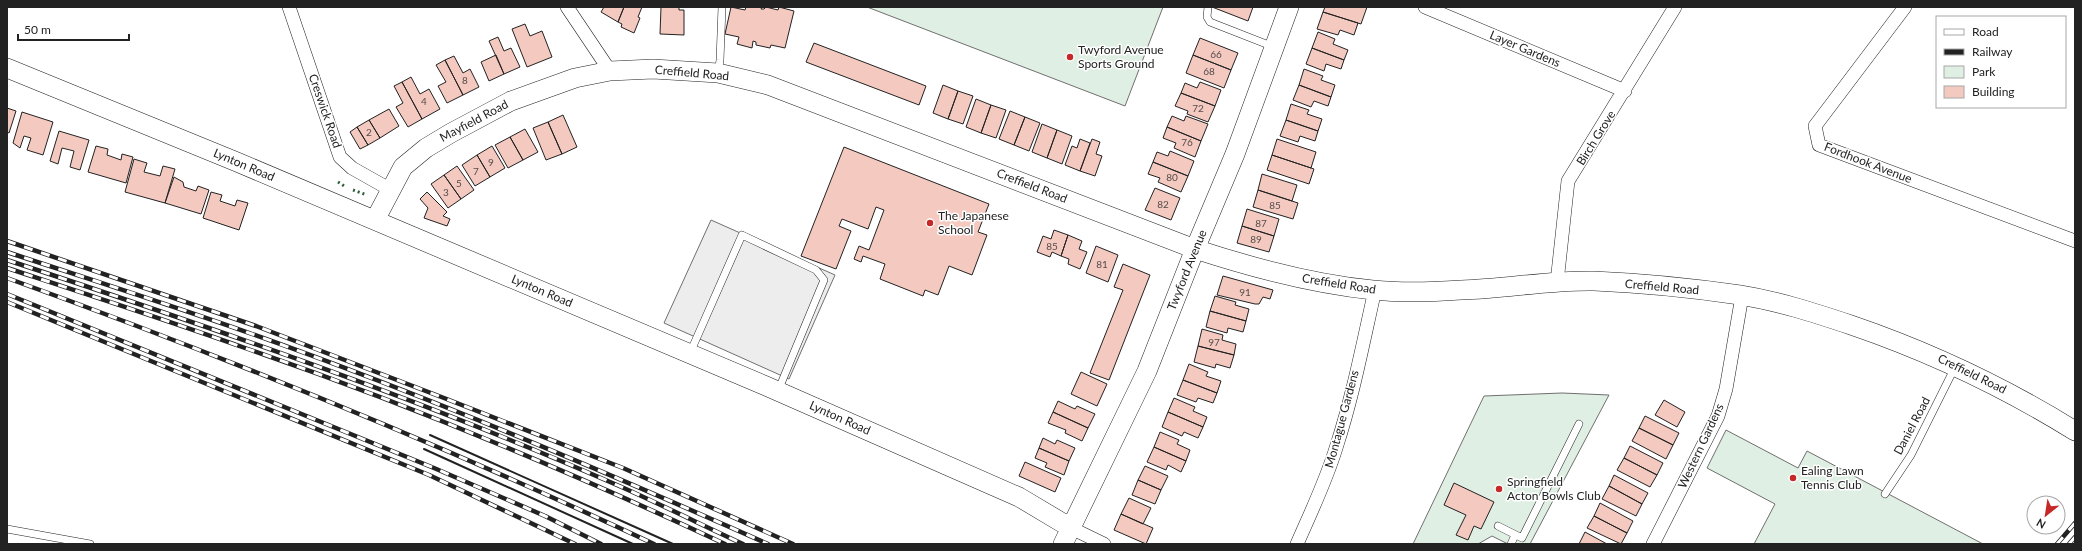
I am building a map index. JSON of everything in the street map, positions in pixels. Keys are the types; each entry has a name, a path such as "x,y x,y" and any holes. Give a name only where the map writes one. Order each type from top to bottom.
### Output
{"street":[{"name":"Creswick Road","path":"290,7 340,157 352,168 391,190"},
{"path":"567,7 610,71"},
{"name":"Twyford Avenue","path":"1067,536 1147,371 1195,248 1235,154 1290,7"},
{"name":"Layer Gardens","path":"1425,7 1625,91"},
{"name":"Birch Grove","path":"1558,282 1568,181 1625,91 1675,7"},
{"name":"Fordhook Avenue","path":"1905,7 1815,126 1819,145 2075,241"},
{"name":"Lynton Road","path":"7,68 375,220 778,391 1019,497 1067,536"},
{"name":"Creffield Road","path":"610,71 653,69 718,73 768,84 1195,248 1240,264 1317,282 1375,290 1463,290 1558,282 1591,281 1663,285 1742,296 1820,314 1887,337 1956,366 2033,406 2075,431"},
{"name":"Mayfield Road","path":"375,220 403,167 426,148 450,133 511,101 575,78 610,71"},
{"name":"Montague Gardens","path":"1297,544 1336,449 1344,422 1375,290"},
{"name":"Western Gardens","path":"1653,544 1718,416 1726,390 1742,296"},
{"path":"1067,536 1104,544"}],"lane":[{"path":"718,73 720,60 722,7"},
{"path":"1208,7 1207,18 1210,22 1275,47"},
{"path":"690,354 742,236 816,270 824,280 778,391"},
{"name":"Daniel Road","path":"1885,494 1911,455 1956,366"},
{"path":"1498,526 1522,538 1579,424"},
{"path":"7,529 90,544"},
{"path":"1511,544 1515,534"}],"green space":[{"name":"Twyford Avenue Sports Ground","path":"867,7 1163,7 1125,106"},
{"name":"Springfield Acton Bowls Club","path":"1562,393 1609,395 1530,544 1508,544 1492,536 1478,544 1413,544 1484,396"},
{"name":"Ealing Lawn Tennis Club","path":"1726,430 1798,468 1807,451 1983,544 1754,544 1775,504 1707,468"}],"shaded area":[{"path":"711,220 835,275 789,379 664,323"}],"building":[{"path":"604,7 624,7 618,22 601,12"},
{"path":"624,7 642,7 638,17 640,18 634,33 621,27 622,24 618,22"},
{"path":"661,7 679,7 679,10 684,10 684,35 660,34"},
{"path":"731,7 745,10 746,7 762,7 761,9 764,9 766,7 778,10 779,7 794,11 785,48 771,45 770,48 756,45 756,42 753,41 752,48 737,44 739,37 725,34"},
{"path":"1212,7 1253,7 1248,21"},
{"path":"1325,7 1367,7 1361,24 1323,12"},
{"path":"1323,12 1358,23 1354,35 1340,30 1338,35 1317,29"},
{"path":"525,24 530,36 542,31 552,57 527,67 512,29"},
{"path":"1318,32 1335,39 1333,44 1348,50 1344,60 1312,48"},
{"path":"498,37 504,51 511,48 520,67 504,74 489,41"},
{"path":"1200,38 1238,53 1231,70 1193,55"},
{"path":"814,43 926,86 919,105 806,62"},
{"path":"1312,48 1344,60 1341,69 1326,64 1324,71 1306,64"},
{"path":"496,55 504,74 489,81 481,62"},
{"path":"1193,55 1231,70 1224,88 1186,73"},
{"path":"454,56 463,73 470,69 479,87 463,95 445,60"},
{"path":"445,60 463,95 447,103 438,86 446,82 436,65"},
{"path":"1304,69 1323,76 1321,80 1335,85 1331,97 1299,85"},
{"path":"411,77 420,94 429,89 440,109 422,119 402,82"},
{"path":"402,82 422,119 408,127 396,107 403,103 394,86"},
{"path":"1200,82 1221,90 1215,106 1181,93 1185,83 1197,88"},
{"path":"943,85 958,91 948,119 933,113"},
{"path":"1299,85 1331,97 1328,106 1314,101 1311,107 1293,100"},
{"path":"958,91 973,96 963,124 948,119"},
{"path":"1181,93 1215,106 1208,122 1187,114 1188,111 1175,106"},
{"path":"976,99 991,105 981,133 966,127"},
{"path":"1291,104 1309,110 1307,114 1322,119 1318,131 1286,120"},
{"path":"991,105 1006,110 996,138 981,133"},
{"path":"7,108 16,111 9,133 7,132"},
{"path":"389,109 399,126 380,138 369,120"},
{"path":"1010,111 1025,117 1014,145 999,139"},
{"path":"22,112 53,122 43,155 27,150 31,138 24,136 20,148 13,143"},
{"path":"563,115 577,147 562,154 548,122"},
{"path":"1172,116 1184,121 1186,116 1208,124 1201,141 1167,127"},
{"path":"1025,117 1040,123 1029,151 1014,145"},
{"path":"369,120 380,138 368,145 357,127"},
{"path":"1286,120 1318,131 1315,141 1300,136 1298,142 1280,136"},
{"path":"548,122 562,154 546,160 533,128"},
{"path":"1042,124 1057,130 1047,158 1032,152"},
{"path":"357,127 368,145 360,149 350,132"},
{"path":"1167,127 1201,141 1195,157 1174,148 1176,143 1163,138"},
{"path":"525,129 538,152 523,160 510,137"},
{"path":"1057,130 1072,136 1062,164 1047,158"},
{"path":"59,131 89,140 80,170 70,167 74,151 62,148 58,164 50,161"},
{"path":"510,137 523,160 508,168 495,145"},
{"path":"1080,139 1090,143 1080,171 1065,165 1072,146 1077,148"},
{"path":"1092,139 1100,142 1096,154 1102,156 1095,176 1080,171"},
{"path":"1277,139 1316,152 1311,168 1272,155"},
{"path":"96,146 108,149 107,155 121,160 122,154 133,157 126,183 88,172"},
{"path":"492,146 505,168 490,177 477,155"},
{"name":"The Japanese School","path":"844,147 989,204 978,232 987,235 972,275 949,266 938,295 925,290 923,296 880,279 885,264 863,256 861,262 854,259 859,246 869,250 884,210 876,207 868,229 842,219 839,226 851,231 836,269 801,256"},
{"path":"1170,151 1194,161 1188,176 1153,162 1157,152 1168,156"},
{"path":"477,155 490,177 475,186 462,165"},
{"path":"1272,155 1314,169 1309,184 1267,170"},
{"path":"134,159 147,163 144,172 160,176 163,166 175,169 165,203 125,192"},
{"path":"1153,162 1188,176 1181,192 1158,182 1160,178 1148,174"},
{"path":"457,166 474,190 461,199 444,175"},
{"path":"1262,174 1297,185 1292,201 1258,190"},
{"path":"444,175 461,199 448,208 431,184"},
{"path":"174,177 183,182 184,187 196,191 198,186 209,190 201,214 165,203"},
{"path":"1155,188 1180,198 1171,220 1145,210"},
{"path":"1258,190 1298,203 1293,219 1253,207"},
{"path":"211,192 222,195 220,201 235,206 237,200 248,203 239,230 203,218"},
{"path":"427,192 447,212 443,216 450,219 447,226 424,218 428,208 420,199"},
{"path":"1247,209 1279,219 1274,236 1242,226"},
{"path":"1242,226 1274,236 1269,252 1237,243"},
{"path":"1054,230 1068,235 1061,256 1052,252 1050,257 1037,252 1043,236 1051,239"},
{"path":"1068,235 1082,241 1079,249 1087,252 1080,269 1068,264 1069,259 1061,256"},
{"path":"1096,246 1118,255 1108,282 1086,273"},
{"path":"1123,264 1150,275 1109,380 1090,373 1123,290 1114,287"},
{"path":"1223,276 1273,290 1270,299 1263,297 1259,304 1255,304 1217,295"},
{"path":"1215,296 1236,302 1235,305 1249,309 1246,321 1210,311"},
{"path":"1210,311 1246,321 1243,332 1228,328 1227,333 1206,327"},
{"path":"1202,329 1223,335 1222,340 1236,344 1234,355 1198,346"},
{"path":"1198,346 1234,355 1230,368 1216,364 1215,368 1194,362"},
{"path":"1189,364 1208,372 1206,376 1221,381 1217,393 1183,380"},
{"path":"1081,372 1107,384 1097,406 1071,394"},
{"path":"1183,380 1217,393 1213,403 1198,398 1196,402 1177,395"},
{"path":"1174,398 1195,407 1193,411 1207,417 1203,427 1168,412"},
{"path":"1664,400 1685,412 1677,427 1655,415"},
{"path":"1058,401 1075,409 1077,406 1095,414 1088,428 1053,412"},
{"path":"1053,412 1088,428 1082,441 1065,433 1066,430 1048,423"},
{"path":"1168,412 1203,427 1198,438 1184,432 1182,436 1162,427"},
{"path":"1645,416 1679,433 1673,445 1639,428"},
{"path":"1639,428 1673,445 1666,459 1632,441"},
{"path":"1160,432 1179,440 1177,444 1190,450 1186,461 1154,447"},
{"path":"1043,438 1055,444 1057,440 1075,448 1069,461 1039,448"},
{"path":"1630,446 1663,463 1657,475 1624,458"},
{"path":"1154,447 1186,461 1181,472 1168,465 1166,470 1147,462"},
{"path":"1039,448 1069,461 1064,475 1045,467 1047,463 1035,458"},
{"path":"1624,458 1657,475 1650,487 1617,470"},
{"path":"1025,462 1061,478 1055,492 1019,476"},
{"path":"1145,466 1168,476 1161,490 1138,480"},
{"path":"1614,475 1648,493 1642,504 1609,486"},
{"path":"1138,480 1161,490 1155,504 1132,495"},
{"path":"1454,483 1494,502 1481,529 1474,526 1468,540 1456,535 1466,515 1444,505"},
{"path":"1609,486 1642,504 1636,516 1602,499"},
{"path":"1129,498 1151,508 1143,524 1121,514"},
{"path":"1600,503 1633,521 1627,533 1594,516"},
{"path":"1121,514 1153,528 1146,544 1114,530"},
{"path":"1594,516 1627,533 1621,544 1587,528"},
{"path":"1585,532 1607,544 1579,544"}],"railway":[{"path":"7,241 256,326 444,398 623,468 793,544"},
{"path":"7,252 222,323 383,382 577,461 768,544"},
{"path":"7,260 315,365 467,423 617,485 743,544"},
{"path":"7,268 215,338 427,415 607,490 725,544"},
{"path":"7,278 171,339 334,404 495,472 654,544"},
{"path":"7,294 434,468 545,516 601,544"},
{"path":"7,302 429,475 575,544"},
{"path":"2057,544 2075,523"},
{"path":"2069,544 2075,537"}],"hedge":[{"path":"338,182 346,187"},
{"path":"353,190 367,195"}],"wall":[{"path":"430,435 673,544"},
{"path":"424,449 633,544"}],"place":[{"name":"Twyford Avenue Sports Ground","path":"1070,57"},
{"name":"The Japanese School","path":"930,223"},
{"name":"Ealing Lawn Tennis Club","path":"1793,478"},
{"name":"Springfield Acton Bowls Club","path":"1499,489"}]}
